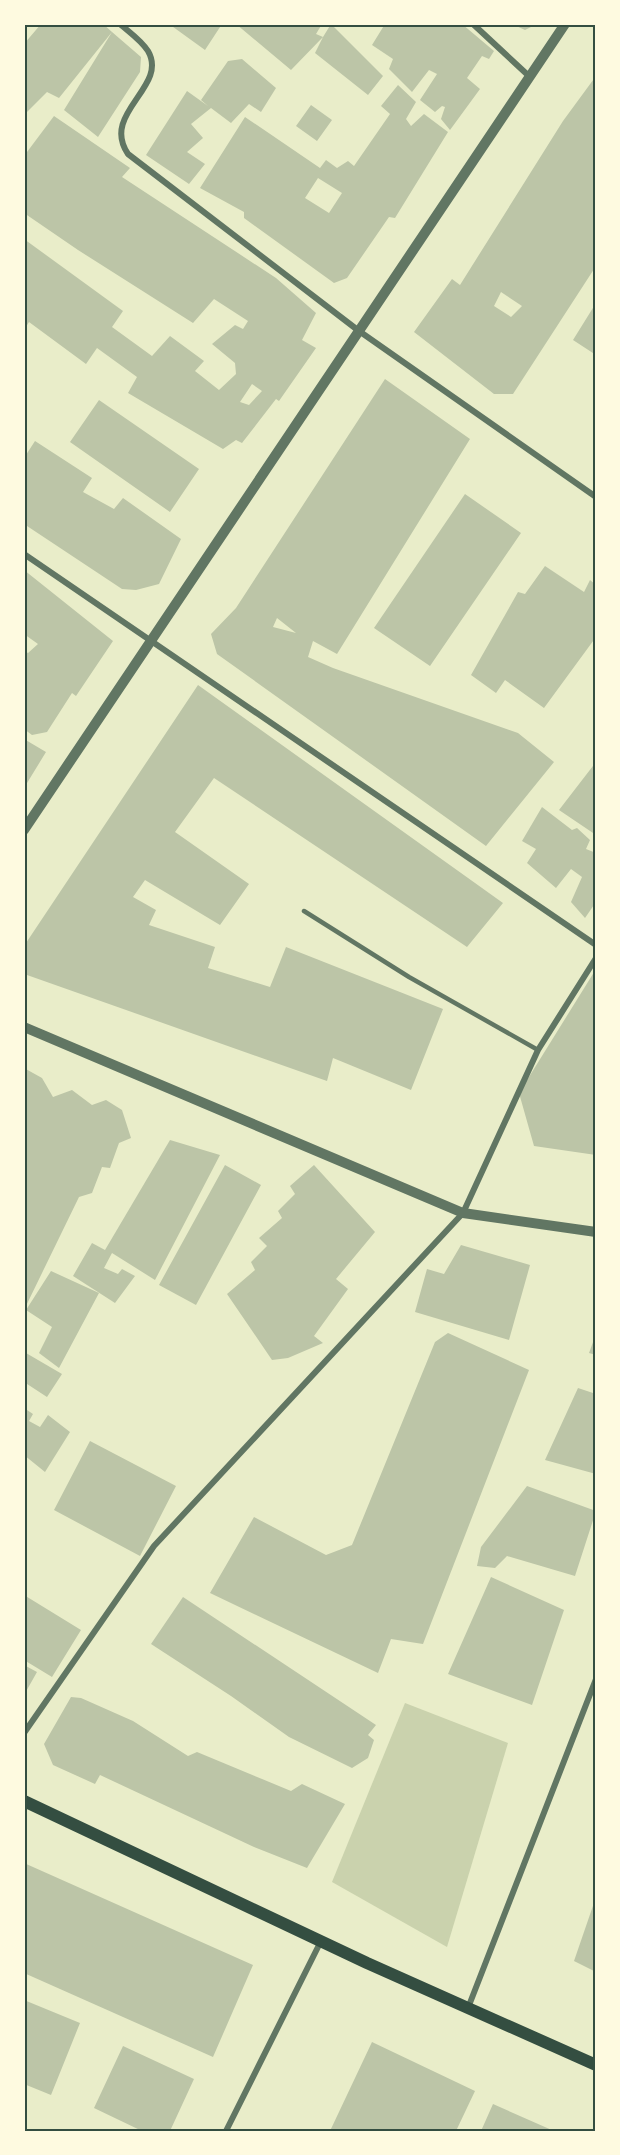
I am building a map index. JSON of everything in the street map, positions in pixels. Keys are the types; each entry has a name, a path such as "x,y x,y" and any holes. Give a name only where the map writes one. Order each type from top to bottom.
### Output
{"main road":[{"path":"24,1801 468,2008 596,2065"}],"street":[{"path":"120,24 142,44 152,62 150,75 120,127 122,145 128,154 359,331 596,497"},
{"path":"473,24 530,76"},
{"path":"24,830 565,24"},
{"path":"24,554 596,945"},
{"path":"24,1733 154,1546 464,1213 538,1050 596,958"},
{"path":"24,1028 464,1213 596,1232"},
{"path":"468,2008 596,1679"},
{"path":"226,2131 321,1940"}],"lane":[{"path":"304,911 409,977 538,1050"}],"green space":[{"path":"405,1703 508,1743 447,1947 332,1882"}],"building":[{"path":"41,24 103,24 112,32 59,98 47,92 24,115 24,44"},
{"path":"169,24 222,24 205,50"},
{"path":"236,24 322,24 316,34 323,37 291,70"},
{"path":"331,24 383,76 368,95 315,53"},
{"path":"385,24 462,24 494,51 489,59 482,56 467,78 480,89 450,130 441,119 445,107 442,106 435,112 420,100 437,74 429,70 412,92 389,69 393,59 372,45"},
{"path":"512,24 537,24 525,30"},
{"path":"112,32 141,57 140,72 98,137 64,110"},
{"path":"242,59 276,88 261,112 249,104 231,123 211,108 191,124 203,138 187,152 205,164 189,184 146,155 187,91 208,106 201,100 228,61"},
{"path":"596,76 596,266 513,394 494,394 414,332 452,279 460,285 563,121","holes":["501,292 522,306 511,317 494,306"]},
{"path":"398,85 416,102 406,119 411,126 424,114 448,132 395,218 389,217 347,278 334,283 244,218 244,212 200,188 245,117 320,168 326,160 337,168 348,161 354,166 390,114 381,106","holes":["318,178 342,193 329,213 305,198"]},
{"path":"311,105 332,120 317,141 296,126"},
{"path":"54,116 130,168 122,177 276,278 316,313 302,340 316,348 279,401 276,399 242,443 236,440 223,449 128,393 137,377 97,348 86,364 29,322 24,330 24,239 123,311 112,327 152,356 170,336 204,361 195,371 219,390 236,374 235,363 212,344 235,325 243,329 248,321 214,299 193,323 24,213 24,156","holes":["252,384 262,391 249,405 240,402"]},
{"path":"596,303 596,355 573,340"},
{"path":"385,379 470,439 337,654 313,641 308,657 333,668 518,733 554,762 486,846 217,654 211,634 236,608","holes":["277,618 296,633 273,627"]},
{"path":"99,400 199,469 170,512 70,442"},
{"path":"35,441 92,478 83,492 114,509 123,498 181,539 159,584 136,590 122,589 24,524 24,458"},
{"path":"465,494 521,533 430,666 374,628"},
{"path":"545,566 584,592 590,580 596,585 596,637 544,708 505,680 496,693 471,675 518,592 525,594"},
{"path":"24,570 113,641 76,696 72,693 47,732 32,735 24,729 24,651 28,653 38,644 24,634"},
{"path":"198,685 503,903 467,947 214,778 175,832 249,884 220,925 145,880 133,897 156,910 149,925 215,947 208,968 270,987 286,947 443,1009 411,1090 333,1058 327,1081 27,975 24,946"},
{"path":"24,739 46,752 24,788"},
{"path":"596,762 596,835 559,810"},
{"path":"542,807 572,830 577,828 590,840 586,849 596,853 596,902 585,918 571,902 582,877 571,869 556,888 527,863 536,849 522,841"},
{"path":"596,969 596,1155 534,1146 519,1093"},
{"path":"24,1068 42,1078 53,1097 72,1090 92,1105 106,1100 122,1110 131,1138 119,1143 110,1168 102,1167 92,1193 79,1197 24,1310"},
{"path":"170,1140 220,1155 155,1280 112,1253 104,1268 118,1274 122,1269 135,1276 115,1303 73,1276 92,1243 105,1250"},
{"path":"225,1165 261,1185 196,1305 159,1285"},
{"path":"314,1165 375,1232 336,1279 348,1289 314,1336 323,1343 288,1358 272,1360 227,1294 255,1270 251,1262 267,1246 259,1238 282,1218 278,1211 295,1194 290,1186"},
{"path":"461,1245 530,1265 509,1340 415,1312 427,1269 444,1274"},
{"path":"51,1271 99,1293 59,1368 39,1353 52,1327 26,1310"},
{"path":"448,1333 529,1370 423,1644 391,1639 378,1673 210,1593 254,1517 326,1555 352,1545 435,1342"},
{"path":"596,1334 596,1355 589,1353"},
{"path":"26,1353 62,1374 47,1397 24,1382"},
{"path":"578,1388 596,1394 596,1474 545,1460"},
{"path":"24,1408 33,1414 29,1421 40,1427 48,1415 70,1432 45,1472 24,1455"},
{"path":"90,1441 176,1486 140,1556 54,1510"},
{"path":"527,1486 596,1511 575,1576 507,1556 495,1568 477,1566 481,1547"},
{"path":"491,1577 564,1610 532,1705 448,1674"},
{"path":"24,1595 81,1630 52,1677 24,1660"},
{"path":"183,1597 376,1725 368,1735 374,1740 368,1758 352,1768 289,1737 151,1644"},
{"path":"24,1665 37,1672 24,1695"},
{"path":"71,1697 81,1698 133,1721 188,1756 197,1752 291,1791 302,1784 345,1804 307,1868 254,1847 100,1775 95,1784 53,1765 44,1744"},
{"path":"24,1863 253,1965 213,2057 24,1973"},
{"path":"596,1897 596,1972 574,1961"},
{"path":"24,2000 80,2023 51,2095 24,2084"},
{"path":"372,2042 475,2091 456,2131 330,2131"},
{"path":"123,2046 194,2079 170,2131 142,2131 94,2108"},
{"path":"493,2104 554,2131 481,2131"}]}
